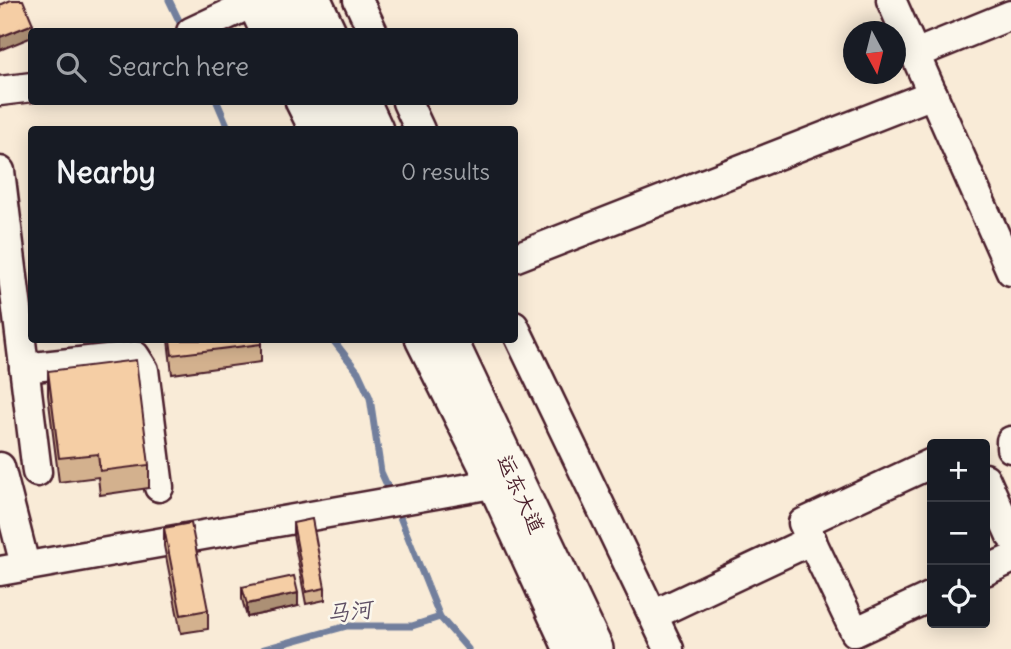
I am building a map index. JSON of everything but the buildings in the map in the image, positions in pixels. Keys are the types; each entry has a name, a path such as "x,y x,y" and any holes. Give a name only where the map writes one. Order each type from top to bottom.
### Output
{"main road":[{"path":"312,0 325,28"},
{"path":"260,1 290,28"},
{"path":"332,105 342,126"},
{"path":"362,105 372,126"},
{"name":"运东大道","path":"448,343 594,649"},
{"name":"运东大道","path":"476,343 620,649"}],"lane":[{"path":"358,0 371,28"},
{"path":"891,0 933,94 1002,224 1011,271"},
{"path":"200,28 260,1 264,28"},
{"path":"915,54 1011,15"},
{"path":"0,91 28,88"},
{"path":"518,256 933,94"},
{"path":"302,105 312,126"},
{"path":"408,105 418,126"},
{"path":"0,171 9,313 37,472"},
{"path":"518,334 669,649"},
{"path":"422,343 492,484 568,649"},
{"path":"15,354 135,356 144,370 159,487"},
{"path":"1011,441 1011,448"},
{"path":"927,465 803,523 855,632 927,598"},
{"path":"0,467 13,568 492,484"},
{"path":"990,489 1011,536"},
{"path":"653,615 812,540"},
{"path":"990,569 1011,559"}],"waterway":[{"path":"169,0 183,28"},
{"path":"218,105 227,126"},
{"path":"335,343 358,372 370,398 381,472 392,496"},
{"path":"396,507 440,617 468,649"},
{"name":"马河","path":"264,649 347,626 412,626 440,617"}]}
